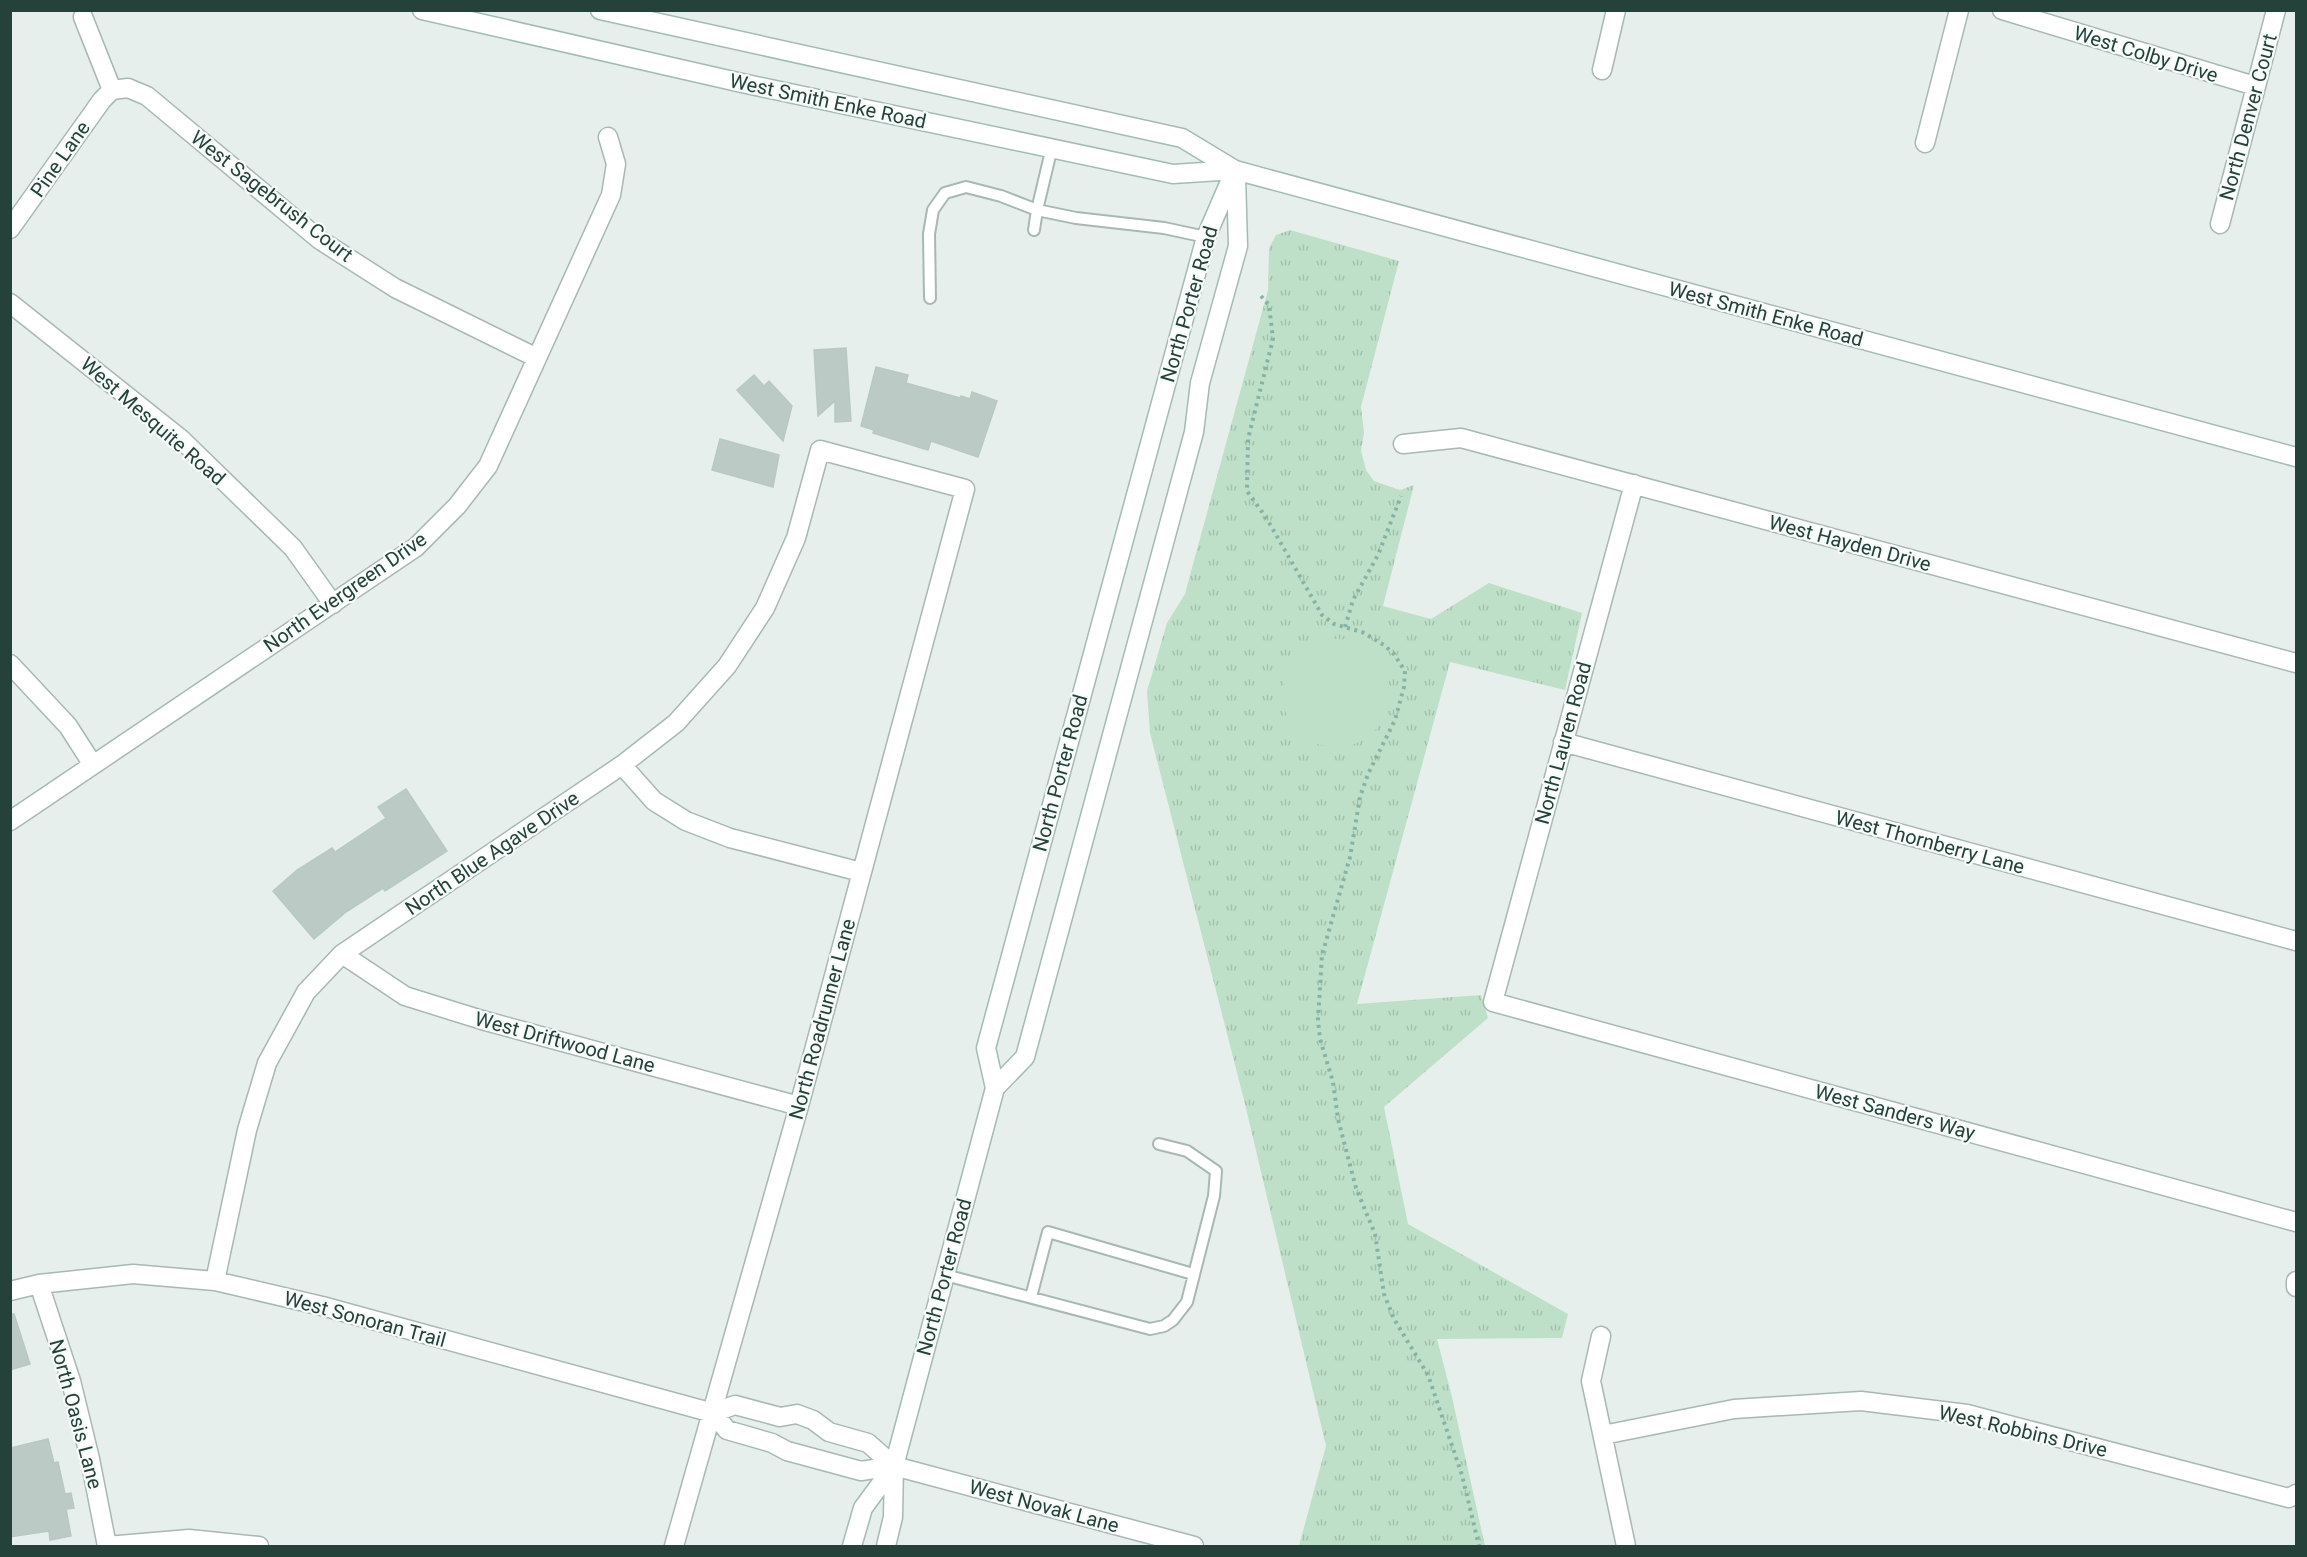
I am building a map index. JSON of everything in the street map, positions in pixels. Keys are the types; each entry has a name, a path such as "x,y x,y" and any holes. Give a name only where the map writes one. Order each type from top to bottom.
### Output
{"street":[{"name":"West Smith Enke Road","path":"422,10 742,83 1173,174 1235,170"},
{"name":"West Smith Enke Road","path":"600,10 1182,138 1235,170 2296,457"},
{"path":"1602,70 1616,10"},
{"path":"1925,143 1959,10"},
{"name":"West Colby Drive","path":"2002,10 2255,87"},
{"name":"North Denver Court","path":"2220,224 2276,10"},
{"path":"82,17 112,90"},
{"name":"West Sagebrush Court","path":"112,90 128,88 147,96 320,240 395,288 537,358"},
{"name":"Pine Lane","path":"10,229 102,100 112,90"},
{"name":"North Evergreen Drive","path":"10,821 416,547 457,506 488,466 611,195 616,164 608,137"},
{"name":"North Porter Road","path":"886,1546 893,1517 894,1466 995,1088 986,1048 1206,237 1235,170"},
{"name":"North Porter Road","path":"995,1088 1025,1057 1194,432 1200,383 1238,246 1235,170"},
{"name":"West Mesquite Road","path":"10,303 181,439 293,548 333,604"},
{"name":"West Hayden Drive","path":"1403,444 1461,438 2296,663"},
{"name":"North Blue Agave Drive","path":"215,1281 247,1130 267,1063 306,992 342,954 622,765 683,715 727,666 765,608 795,537 820,450 965,489"},
{"name":"North Lauren Road","path":"1493,1002 1634,484"},
{"name":"North Roadrunner Lane","path":"674,1546 799,1106 965,489"},
{"path":"10,664 68,726 93,765"},
{"name":"West Thornberry Lane","path":"1563,742 2296,941"},
{"path":"622,765 654,801 686,821 730,837 861,872"},
{"name":"West Driftwood Lane","path":"342,954 405,996 482,1020 799,1106"},
{"name":"West Sanders Way","path":"1493,1002 2296,1222"},
{"name":"West Sonoran Trail","path":"10,1291 39,1284 133,1274 215,1281 322,1306 713,1413 727,1430 772,1443 788,1452 861,1471 894,1466"},
{"path":"2296,1281 2296,1287"},
{"name":"North Oasis Lane","path":"39,1284 71,1381 90,1459 107,1546"},
{"path":"1601,1336 1591,1381 1626,1546"},
{"name":"West Robbins Drive","path":"1603,1435 1734,1409 1861,1401 1967,1414 2289,1497 2296,1494"},
{"name":"West Sonoran Trail","path":"713,1413 735,1405 780,1417 797,1414 813,1420 829,1432 868,1443 894,1466"},
{"name":"North Porter Road","path":"852,1546 863,1508 894,1466"},
{"name":"West Novak Lane","path":"894,1466 1194,1546"},
{"path":"107,1546 189,1539 259,1546"}],"lane":[{"path":"1034,230 1052,147"},
{"path":"930,298 929,234 933,210 945,193 966,187 1001,196 1037,210 1076,218 1164,228 1206,237"},
{"path":"945,1275 1150,1329 1164,1326 1173,1320 1187,1302 1214,1196 1216,1171 1187,1151 1159,1144"},
{"path":"1031,1297 1048,1232 1193,1274"}],"path":[{"path":"1261,296 1269,305 1273,339 1248,439 1247,491 1267,519 1322,615 1334,624 1362,632 1384,645 1394,654 1405,671 1404,687 1395,720 1368,774 1360,797 1350,857 1322,955 1318,1020 1320,1039 1333,1082 1338,1119 1356,1188 1375,1234 1384,1294 1394,1319 1428,1375 1462,1475 1479,1546"},
{"path":"1345,627 1353,600 1378,555 1401,496"}],"green space":[{"path":"1290,230 1399,261 1361,407 1364,433 1361,451 1366,470 1374,481 1400,490 1414,485 1383,606 1431,619 1489,583 1582,613 1565,690 1450,662 1357,1004 1481,995 1488,1018 1384,1107 1408,1224 1568,1314 1562,1338 1437,1339 1485,1546 1299,1546 1326,1446 1244,1100 1150,733 1147,691 1167,623 1185,594 1268,290 1269,248 1276,235"},
{"path":"1336,639 1357,643 1374,655 1386,672 1390,693 1386,714 1374,731 1357,743 1336,747 1315,743 1298,731 1286,714 1282,693 1286,672 1298,655 1315,643"}],"building":[{"path":"846,348 851,421 835,422 835,401 818,416 814,350"},
{"path":"876,367 908,375 906,383 960,398 961,396 970,399 972,392 997,401 978,457 931,441 928,450 873,433 874,430 861,426"},
{"path":"754,375 764,386 769,381 792,406 783,441 737,390"},
{"path":"720,439 779,455 773,487 712,470"},
{"path":"406,789 447,851 385,891 383,888 346,912 314,939 273,891 297,870 332,848 335,852 386,818 378,807"},
{"path":"10,1314 14,1314 30,1364 10,1370"},
{"path":"48,1439 54,1463 58,1462 65,1494 71,1493 74,1508 66,1509 71,1536 50,1540 49,1531 10,1537 10,1448"}]}
